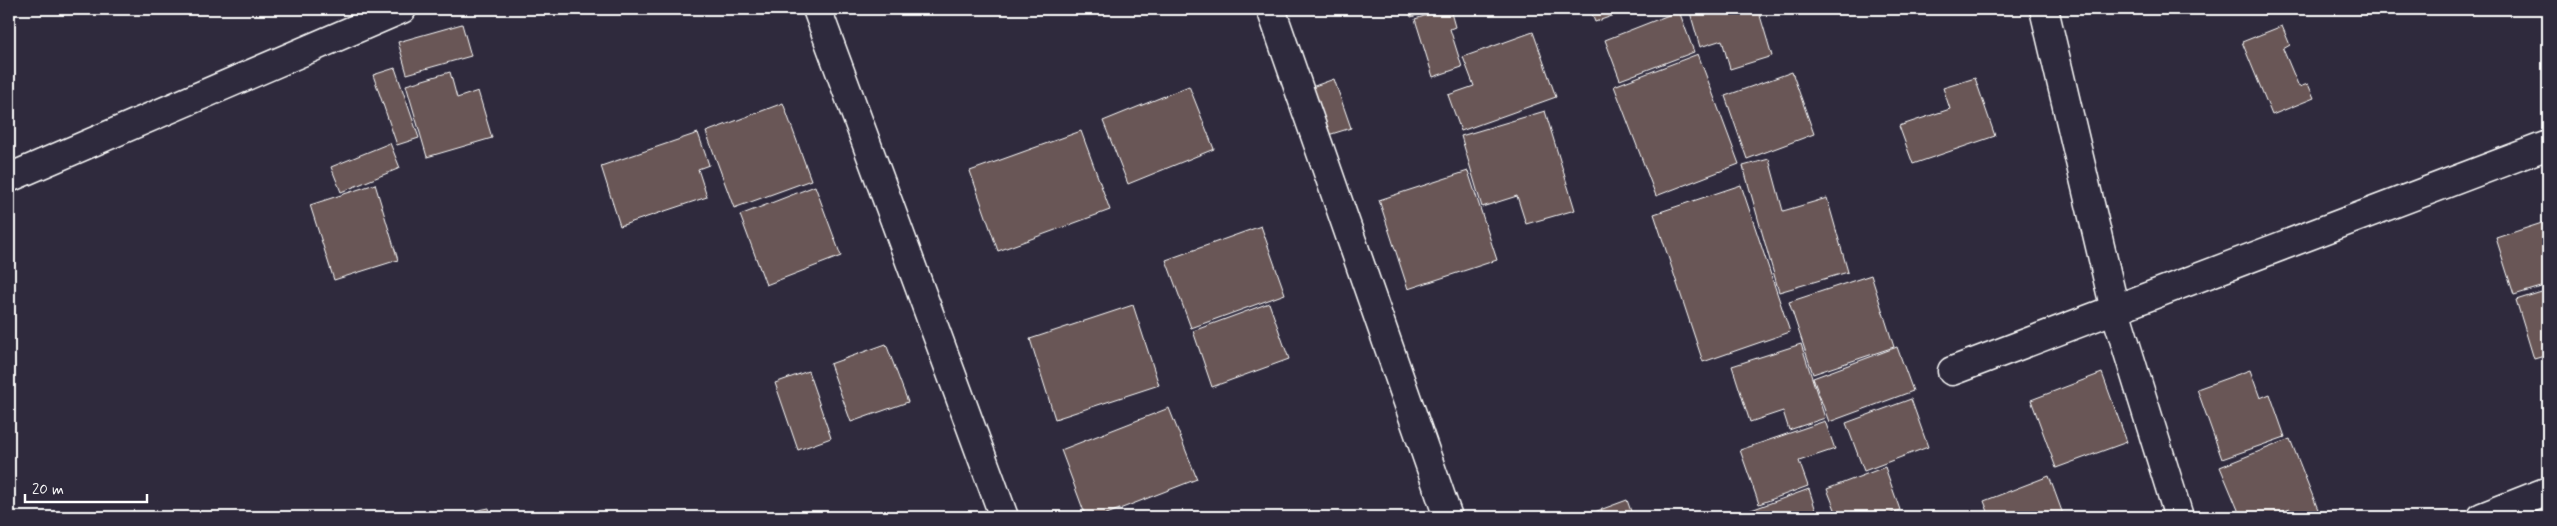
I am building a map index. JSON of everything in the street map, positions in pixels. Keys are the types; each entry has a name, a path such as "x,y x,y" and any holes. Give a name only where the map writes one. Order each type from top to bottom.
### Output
{"street":[{"path":"9,178 402,9"},
{"path":"817,9 1004,517"},
{"path":"1271,9 1448,517"},
{"path":"2044,9 2115,310 2179,517"},
{"path":"1952,371 2548,146"},
{"path":"2482,517 2548,492"}],"building":[{"path":"1408,9 1437,9 1411,17"},
{"path":"1450,9 1455,27 1450,29 1462,67 1433,77 1415,19"},
{"path":"1590,9 1632,9 1595,22"},
{"path":"1689,9 1758,9 1772,56 1730,69 1722,40 1700,47"},
{"path":"2131,9 2143,9 2133,13"},
{"path":"1679,11 1694,52 1620,80 1605,40"},
{"path":"462,24 471,56 407,74 398,42"},
{"path":"2282,26 2290,45 2283,49 2299,87 2308,84 2314,98 2272,115 2242,42"},
{"path":"1533,32 1556,97 1461,131 1448,95 1474,86 1463,57"},
{"path":"1698,54 1739,164 1656,196 1614,86"},
{"path":"395,68 419,138 397,145 373,75"},
{"path":"450,72 457,98 478,91 492,138 427,157 406,85"},
{"path":"1792,72 1814,134 1747,159 1725,96"},
{"path":"1975,78 1995,136 1913,164 1899,126 1950,109 1943,88"},
{"path":"1334,79 1351,128 1325,136 1309,88"},
{"path":"1189,86 1214,149 1128,184 1103,121"},
{"path":"783,103 811,180 734,208 706,132"},
{"path":"1545,111 1575,210 1526,224 1517,196 1482,207 1461,136"},
{"path":"1081,131 1110,210 998,251 970,171"},
{"path":"698,133 709,165 698,169 707,197 620,226 601,166"},
{"path":"390,143 400,168 341,192 331,167"},
{"path":"1769,159 1783,211 1827,198 1848,272 1779,292 1743,166"},
{"path":"1468,171 1497,260 1408,289 1379,200"},
{"path":"375,184 398,260 334,280 310,205"},
{"path":"1741,185 1790,332 1703,362 1654,214"},
{"path":"815,186 841,256 766,285 740,215"},
{"path":"2548,221 2548,285 2514,295 2496,238"},
{"path":"1261,226 1285,294 1191,328 1166,260"},
{"path":"1871,275 1894,347 1813,374 1789,302"},
{"path":"2548,290 2548,355 2534,359 2516,300"},
{"path":"1269,303 1289,359 1212,387 1193,331"},
{"path":"1133,305 1159,385 1055,419 1030,339"},
{"path":"886,344 908,402 851,422 830,364"},
{"path":"1801,344 1825,418 1789,430 1783,411 1750,422 1732,366"},
{"path":"1897,347 1913,391 1829,422 1813,378"},
{"path":"2250,370 2260,398 2270,394 2285,437 2222,459 2197,389"},
{"path":"808,371 831,438 798,450 775,383"},
{"path":"2102,373 2127,442 2056,468 2031,400"},
{"path":"1911,399 1928,447 1864,471 1846,423"},
{"path":"1169,408 1197,479 1099,517 1086,517 1061,450"},
{"path":"1825,421 1835,449 1799,461 1808,486 1759,504 1740,450"},
{"path":"2290,439 2321,517 2293,517 2290,509 2269,517 2241,517 2220,467"},
{"path":"1885,467 1900,510 1880,517 1838,517 1827,489"},
{"path":"2049,476 2064,517 1990,517 1984,501"},
{"path":"1809,489 1818,517 1732,517"},
{"path":"1627,500 1633,517 1581,517"},
{"path":"489,508 491,517 443,517"}]}
